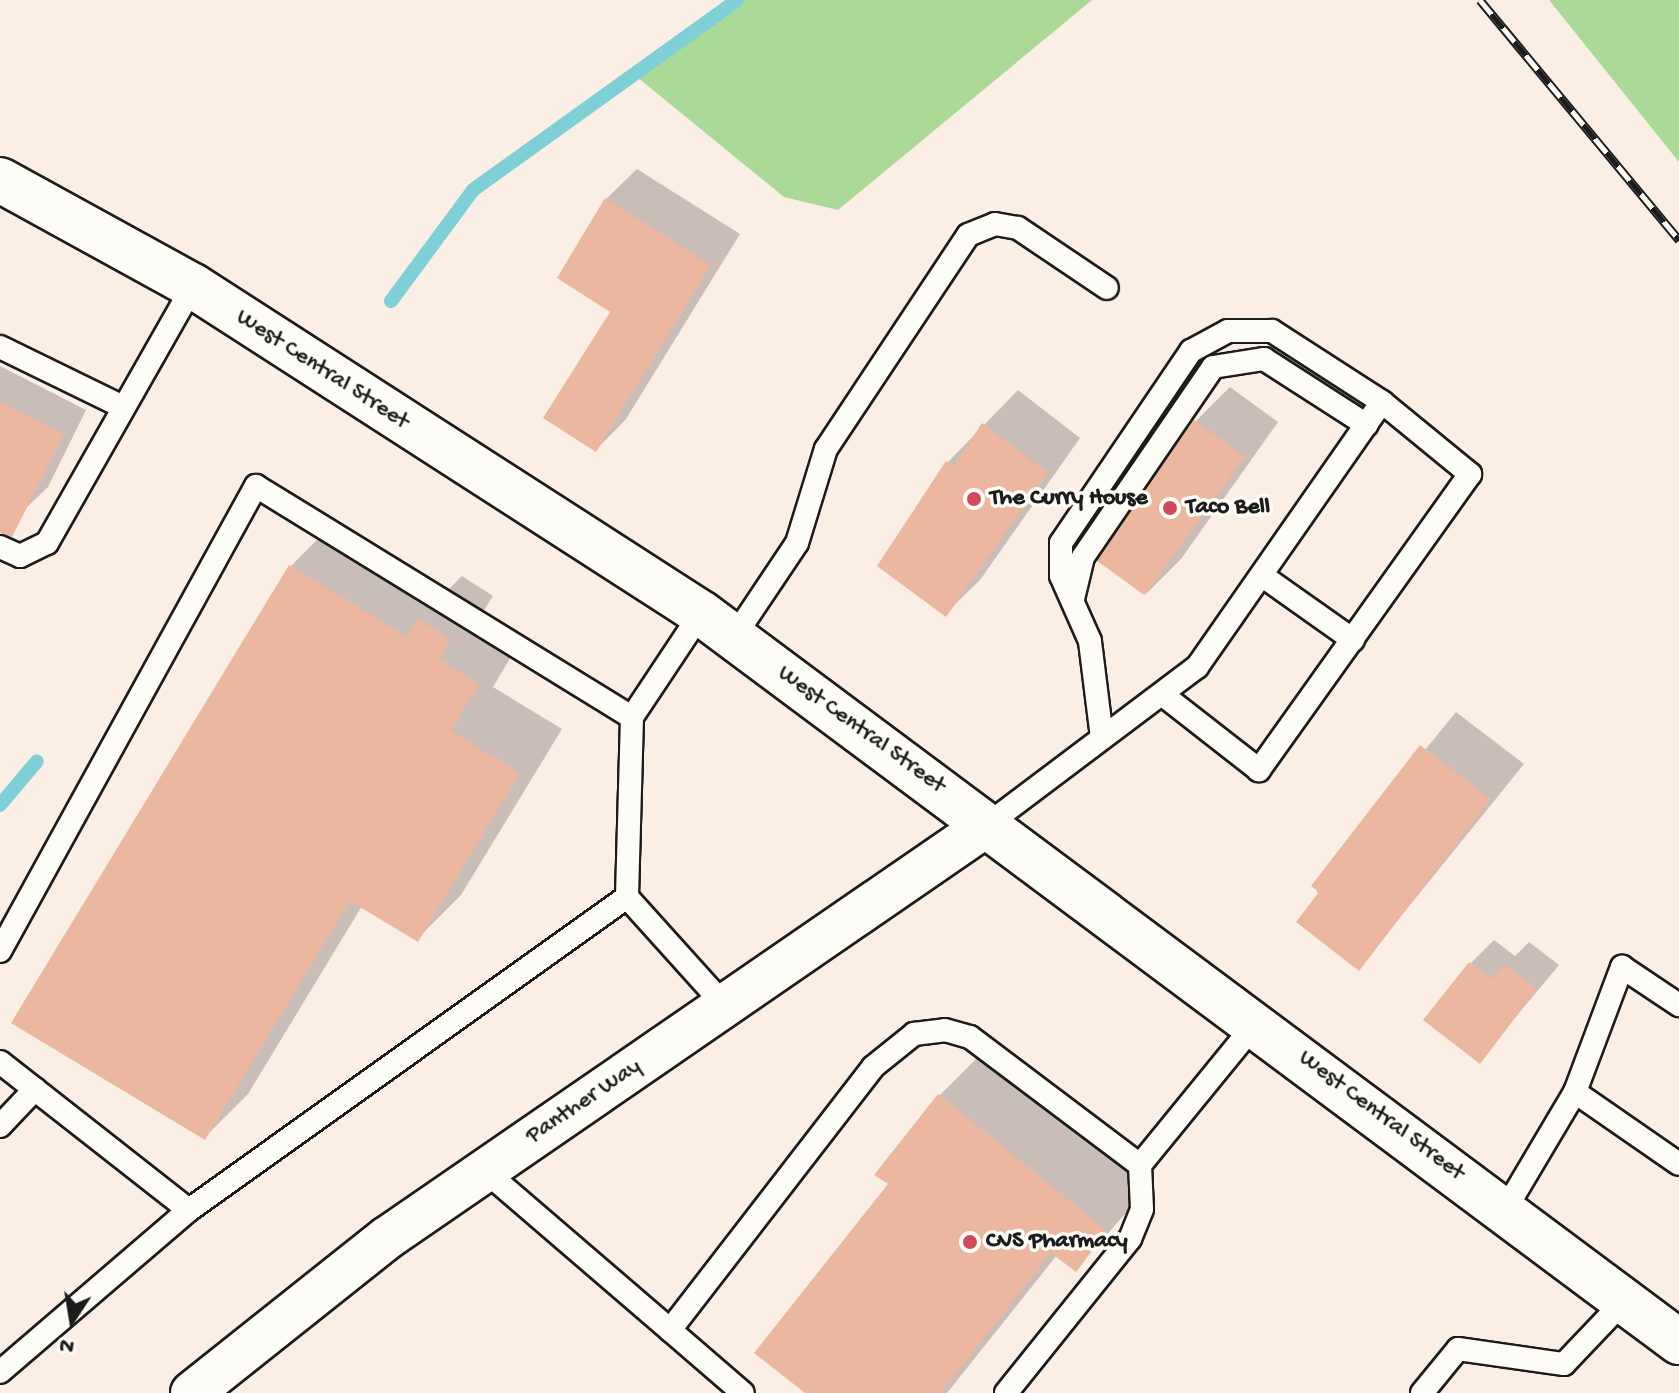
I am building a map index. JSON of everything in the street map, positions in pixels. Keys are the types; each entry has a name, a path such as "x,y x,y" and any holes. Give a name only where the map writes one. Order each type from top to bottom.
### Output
{"main road":[{"name":"West Central Street","path":"0,180 193,286 717,625 1256,1023 1679,1342"}],"street":[{"name":"Panther Way","path":"192,1393 304,1297 987,825"}],"lane":[{"path":"725,1006 627,897 632,717 797,543 826,449 968,235 995,224 1018,228 1107,288"},
{"path":"0,547 20,556 47,543 193,286"},
{"path":"1102,738 1090,641 1059,566 1069,524 1203,342 1246,327 1272,331 1382,402 1470,474 1259,770 1163,695"},
{"path":"0,347 123,407"},
{"path":"1073,599 1083,557 1213,367 1264,359 1367,425"},
{"path":"987,825 1197,667 1264,577 1382,402"},
{"path":"0,951 256,486 632,717"},
{"path":"1264,577 1353,640"},
{"path":"0,1372 189,1210 627,897"},
{"path":"1505,1210 1575,1092 1622,967 1679,1005"},
{"path":"1006,1393 1130,1239 1142,1209 1140,1165 1256,1023"},
{"path":"670,1330 873,1067 914,1034 945,1030 970,1037 1140,1165"},
{"path":"0,1062 189,1210"},
{"path":"0,1126 35,1089"},
{"path":"1575,1092 1679,1164"},
{"path":"484,1170 743,1393"},
{"path":"1422,1393 1458,1349 1564,1364 1625,1300"}],"green space":[{"path":"737,0 1092,0 838,210 784,197 637,77"},
{"path":"1549,0 1679,0 1679,162"}],"building":[{"path":"605,198 711,265 596,452 543,418 610,312 557,278"},
{"path":"0,402 64,434 12,537 0,533"},
{"name":"Taco Bell","path":"1194,420 1245,457 1144,595 1093,558"},
{"name":"The Curry House","path":"982,423 1048,473 946,617 877,566 946,461 954,466"},
{"path":"289,565 406,636 417,618 451,640 439,659 479,684 451,731 520,773 418,942 350,901 205,1140 11,1023"},
{"path":"1420,745 1491,799 1359,971 1296,922 1319,892 1311,886"},
{"path":"1469,962 1492,979 1504,964 1537,989 1480,1064 1423,1020"},
{"name":"CVS Pharmacy","path":"938,1094 1107,1231 1076,1272 1051,1253 941,1393 805,1393 754,1353 888,1184 874,1175"}],"waterway":[{"path":"391,301 473,190 737,0"},
{"path":"0,805 37,761"}],"railway":[{"path":"1480,0 1679,240"}],"place":[{"name":"The Curry House","path":"974,499"},
{"name":"Taco Bell","path":"1170,508"},
{"name":"CVS Pharmacy","path":"970,1242"}]}
